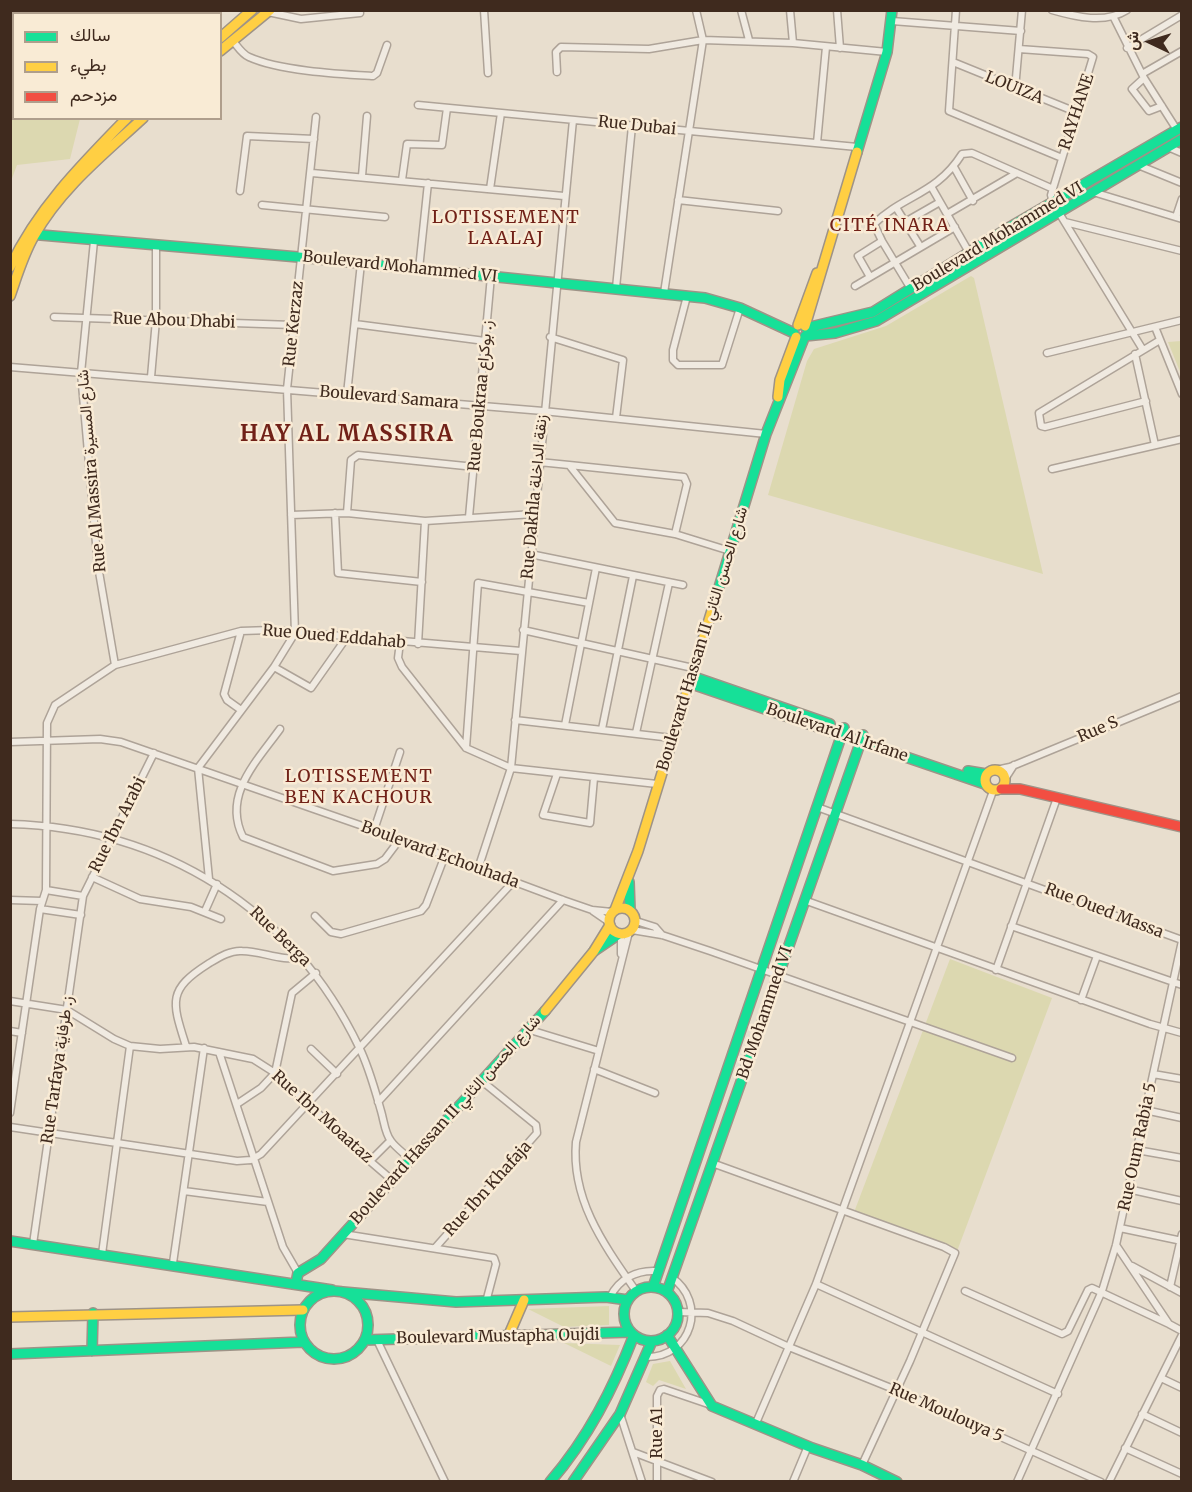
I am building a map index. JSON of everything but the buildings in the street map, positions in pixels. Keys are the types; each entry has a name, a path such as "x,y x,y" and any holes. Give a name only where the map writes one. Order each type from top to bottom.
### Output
{"main road":[{"path":"222,36 252,10"},
{"path":"222,49 269,11"},
{"name":"Boulevard Hassan II شارع الحسن الثاني","path":"297,1278 315,1265 530,1030 594,951 609,923 628,877 672,738 778,401 780,380 800,331 812,284 821,266 887,52 894,15"},
{"path":"100,152 125,120"},
{"path":"10,267 51,196 138,120"},
{"name":"Boulevard Mohammed VI","path":"31,234 301,257 664,293 714,300 800,331 835,333 876,321 974,261 1179,128"},
{"name":"Boulevard Mohammed VI","path":"800,331 865,316 969,252 1093,192 1182,140"},
{"path":"10,296 31,234"},
{"name":"Boulevard Al Irfane","path":"691,676 998,785"},
{"name":"Bd Mohammed VI","path":"653,1287 656,1271 763,969 843,731"},
{"name":"Boulevard Al Irfane","path":"862,738 969,771 991,772"},
{"name":"Bd Mohammed VI","path":"667,1292 862,738"},
{"path":"991,772 1001,772 998,785 991,772"},
{"path":"998,785 1182,827"},
{"name":"Boulevard Hassan II شارع الحسن الثاني","path":"628,877 630,910"},
{"path":"609,923 627,930 630,910 622,908 614,911"},
{"name":"Boulevard Hassan II شارع الحسن الثاني","path":"594,951 627,930"},
{"path":"10,1240 102,1254 297,1278 342,1292 456,1302 610,1298 628,1300"},
{"path":"653,1287 667,1292 676,1303 678,1312 677,1323 667,1335 652,1341 633,1334 624,1316 628,1300 636,1291 653,1287"},
{"path":"332,1290 315,1296 303,1310 299,1329 303,1342 313,1353 335,1360 356,1352 365,1340 368,1325 365,1310 356,1298 342,1292"},
{"path":"508,1337 524,1300"},
{"path":"10,1317 93,1313 303,1310"},
{"path":"92,1351 93,1313"},
{"path":"550,1482 579,1447 604,1406 633,1334"},
{"name":"Boulevard Mustapha Oujdi","path":"365,1340 633,1334"},
{"path":"667,1335 712,1406 808,1446 862,1465 897,1482"},
{"path":"573,1482 620,1414 652,1341"},
{"path":"10,1354 303,1342"}],"street":[{"path":"484,10 488,73"},
{"path":"664,293 703,40 696,10"},
{"path":"741,10 749,40"},
{"path":"790,10 793,43"},
{"path":"837,10 840,48"},
{"path":"956,10 949,111 1062,158"},
{"path":"1015,89 1022,10"},
{"path":"1052,10 1080,17 1114,18 1127,10"},
{"path":"269,11 302,20 360,13"},
{"path":"894,15 955,25 1021,31"},
{"path":"1127,48 1182,15"},
{"path":"1114,18 1143,76 1179,128"},
{"path":"557,72 556,52 561,47 650,49 703,40 749,40 887,52"},
{"path":"233,41 243,53 257,59 318,72 373,76 377,73 387,45"},
{"path":"817,144 826,47"},
{"name":"RAYHANE","path":"1019,49 1088,54 1092,57 1052,188 1056,208"},
{"path":"1162,106 1149,111 1132,89 1143,76 1182,51"},
{"name":"LOUIZA","path":"952,62 1076,112"},
{"name":"Rue Dubai","path":"418,105 857,147"},
{"path":"402,180 407,144 442,145 447,108"},
{"path":"490,189 501,113"},
{"path":"362,176 367,116"},
{"name":"Rue Kerzaz","path":"295,633 287,389 312,173 316,117"},
{"name":"Rue Dakhla زنقة الداخلة","path":"478,869 511,768 550,337 573,120"},
{"path":"616,288 632,126"},
{"path":"240,191 247,136 314,139"},
{"path":"1168,147 1182,153"},
{"path":"911,289 874,224 932,188 954,167 962,153 967,152 1052,188"},
{"path":"1138,165 1182,183"},
{"path":"954,167 973,201"},
{"path":"312,173 564,196"},
{"path":"947,214 973,201 1017,173"},
{"path":"419,269 428,183"},
{"path":"932,188 974,261"},
{"path":"1093,192 1179,218 1182,199"},
{"path":"678,200 778,211"},
{"path":"905,222 940,202"},
{"path":"262,206 385,217"},
{"path":"1056,208 1143,350"},
{"path":"897,209 920,246"},
{"path":"1065,222 1182,251"},
{"path":"855,286 955,227"},
{"name":"Rue Al Massira شارع المسيرة","path":"94,241 81,373 98,566 115,665"},
{"path":"870,277 858,256 882,241"},
{"path":"151,377 156,320 156,246"},
{"path":"347,394 361,263"},
{"name":"Rue Boukraa ز. بوكراع","path":"470,517 491,276"},
{"path":"687,296 673,350 673,360 678,365 722,365 740,308"},
{"name":"Rue Abou Dhabi","path":"54,316 293,325"},
{"path":"1047,353 1182,320"},
{"path":"355,324 485,341"},
{"path":"1155,327 1182,394"},
{"path":"550,337 623,360 616,418"},
{"path":"1146,401 1045,427 1041,426 1040,410 1160,340"},
{"path":"1135,354 1155,445"},
{"name":"Boulevard Samara","path":"10,367 543,411 766,434"},
{"path":"1052,469 1182,439"},
{"path":"347,513 351,460 358,454 475,467"},
{"path":"539,462 684,477 687,484 675,534"},
{"path":"569,465 615,523 675,534 730,551"},
{"path":"335,513 338,573 422,582"},
{"path":"291,515 347,513 425,521 534,513"},
{"path":"418,644 425,521"},
{"path":"530,554 683,585"},
{"path":"565,725 596,568"},
{"path":"602,729 616,650 633,576"},
{"path":"466,748 478,583 589,603"},
{"path":"636,733 669,583"},
{"path":"523,630 653,658 691,676"},
{"path":"241,631 224,694 227,700 241,710"},
{"name":"Rue Oued Eddahab","path":"10,1113 40,909 46,890 47,740 49,714 55,705 115,665 241,631 295,633 521,651"},
{"path":"209,879 198,768 274,667 295,633"},
{"path":"274,667 311,688 347,637"},
{"path":"400,642 398,658 402,667 466,748 511,768 657,784"},
{"name":"Rue S","path":"991,772 1015,765 1182,696"},
{"path":"515,720 672,738"},
{"path":"280,729 240,784 238,813 243,837 333,871 377,864 385,859 400,839"},
{"name":"Boulevard Echouhada","path":"10,742 112,740 400,839 444,858 592,910 614,911"},
{"path":"374,830 400,752"},
{"name":"Rue Ibn Arabi","path":"83,896 154,753"},
{"path":"756,1423 816,1284 910,1021 998,785 1015,765"},
{"path":"557,774 543,815 590,823 594,778"},
{"path":"996,970 1057,798"},
{"name":"Rue Oued Massa","path":"817,807 1182,941"},
{"name":"Rue Berga","path":"10,824 47,826 112,840 171,861 209,879 266,920 316,973 332,996 360,1049 390,1141"},
{"path":"315,916 331,933 341,934 418,913 426,905 444,858"},
{"path":"92,877 140,898 205,912 221,919"},
{"path":"10,1127 242,1162 254,1159 309,1104 513,882"},
{"path":"205,912 217,884"},
{"path":"46,890 83,896"},
{"name":"Rue Tarfaya ز. طرفاية","path":"33,1244 83,896"},
{"path":"10,900 42,901"},
{"path":"378,1102 563,900"},
{"path":"804,900 936,950 1163,1029 1182,1033"},
{"path":"40,909 81,915"},
{"name":"Boulevard Echouhada","path":"592,910 609,923"},
{"path":"1011,926 1182,985"},
{"path":"627,930 655,927 662,935"},
{"path":"627,930 662,935 1012,1059"},
{"path":"627,930 621,964 576,1142 576,1175 581,1199 588,1214 636,1291"},
{"name":"Rue Oum Rabia 5","path":"1017,1482 1058,1394 1102,1290 1116,1245 1182,941"},
{"path":"186,1046 176,1002 181,983 189,976 234,951 286,959 302,957"},
{"path":"1081,1000 1097,956"},
{"path":"237,1104 261,1088 275,1073 292,993 316,973"},
{"name":"Rue Ibn Moaataz","path":"10,1001 67,1010 114,1040 130,1046 160,1049 186,1046 249,1057 275,1073 392,1180"},
{"path":"530,1030 598,1051"},
{"path":"10,1031 22,1033"},
{"path":"102,1254 130,1046"},
{"path":"173,1263 204,1048"},
{"path":"310,1049 337,1074"},
{"path":"219,1052 283,1247 297,1278"},
{"path":"594,1069 655,1093"},
{"path":"1153,1074 1182,1080"},
{"name":"Rue Ibn Khafaja","path":"435,1248 537,1133 537,1125 483,1082"},
{"path":"1145,1110 1182,1118"},
{"path":"370,1161 390,1141 411,1160"},
{"path":"1137,1150 1182,1158"},
{"path":"712,1163 954,1251 955,1257 862,1465"},
{"path":"1128,1189 1182,1201"},
{"path":"184,1191 268,1202"},
{"path":"1120,1228 1181,1238 1170,1287"},
{"name":"Rue Ibn Khafaja","path":"342,1234 494,1258 496,1264 486,1302"},
{"path":"1116,1245 1169,1324"},
{"path":"1130,1265 1182,1293"},
{"path":"610,1298 627,1278 644,1271 656,1271"},
{"path":"646,1357 661,1355 675,1349 688,1333 693,1312 687,1292 671,1277"},
{"path":"816,1284 1058,1394"},
{"path":"965,1291 1066,1334 1088,1290 1096,1287 1169,1324 1182,1333 1109,1482"},
{"name":"Rue Moulouya 5","path":"678,1312 693,1312 725,1318 789,1347 896,1390 1101,1482"},
{"path":"377,1340 445,1482"},
{"path":"1161,1378 1182,1388"},
{"name":"Rue A1","path":"657,1482 657,1396 660,1390 664,1389 712,1406"},
{"path":"620,1414 642,1482"},
{"path":"1142,1414 1182,1433"},
{"path":"793,1482 808,1446"},
{"path":"1125,1448 1182,1474"},
{"path":"633,1452 712,1482"}],"shaded area":[{"path":"10,11 109,11 12,12 12,120 80,120 70,159 17,165 11,181"},
{"path":"971,276 974,278 1043,574 768,495 807,361 814,349 886,326"},
{"path":"1182,341 1181,374 1168,342"},
{"path":"950,959 1052,998 956,1254 853,1215"},
{"path":"609,1306 609,1325 564,1327 528,1309"},
{"path":"564,1343 620,1345 611,1366"},
{"path":"670,1361 686,1389 659,1380 653,1386 646,1382 653,1364"}],"traffic: fast":[{"path":"857,152 887,52 892,10"},
{"path":"806,328 873,312 1005,230 1182,127"},
{"path":"805,336 835,333 876,321 1182,139"},
{"path":"29,234 310,258 705,298 740,308 794,333"},
{"path":"713,607 766,434 804,338"},
{"path":"691,676 830,724"},
{"path":"689,683 985,784"},
{"path":"653,1287 844,728"},
{"path":"667,1292 863,735"},
{"path":"968,771 986,774"},
{"path":"629,882 630,910"},
{"path":"594,951 619,934"},
{"path":"296,1283 298,1273 321,1259 545,1011"},
{"path":"10,1241 332,1290"},
{"path":"646,1287 656,1287 666,1291 674,1299 678,1314 674,1329 666,1337 656,1341 646,1341 636,1337 628,1329 624,1319 624,1309 628,1299 636,1291 646,1287"},
{"path":"327,1291 341,1291 353,1296 363,1306 368,1325 363,1344 353,1354 341,1359 327,1359 315,1354 305,1344 300,1332 300,1318 305,1306 315,1296 327,1291"},
{"path":"343,1292 456,1302 606,1297 628,1300"},
{"path":"92,1351 93,1313"},
{"path":"365,1340 631,1332"},
{"path":"550,1482 588,1430 617,1375 634,1335"},
{"path":"667,1335 712,1406 812,1448 862,1465 897,1482"},
{"path":"573,1482 620,1414 652,1341"},
{"path":"10,1354 303,1342"}],"traffic: slow":[{"path":"222,36 252,10"},
{"path":"222,49 270,10"},
{"path":"10,267 47,206 125,120"},
{"path":"10,296 30,243 45,219 84,173 141,120"},
{"path":"805,326 857,152"},
{"path":"798,325 817,273"},
{"path":"778,397 780,380 796,337"},
{"path":"615,910 638,851 713,607"},
{"path":"991,770 999,770 1005,776 1005,780 1005,784 999,790 991,790 985,784 985,776 991,770"},
{"path":"622,908 631,912 635,921 631,930 622,934 613,930 609,921 613,912 622,908"},
{"path":"545,1011 594,951 610,925"},
{"path":"508,1337 524,1300"},
{"path":"10,1317 303,1310"}],"traffic: jam":[{"path":"1001,789 1020,789 1182,827"}],"district":[{"name":"CITÉ INARA","path":"890,226"},
{"name":"LOTISSEMENT LAALAJ","path":"506,228"},
{"name":"HAY AL MASSIRA","path":"347,435"},
{"name":"LOTISSEMENT BEN KACHOUR","path":"359,787"}]}
